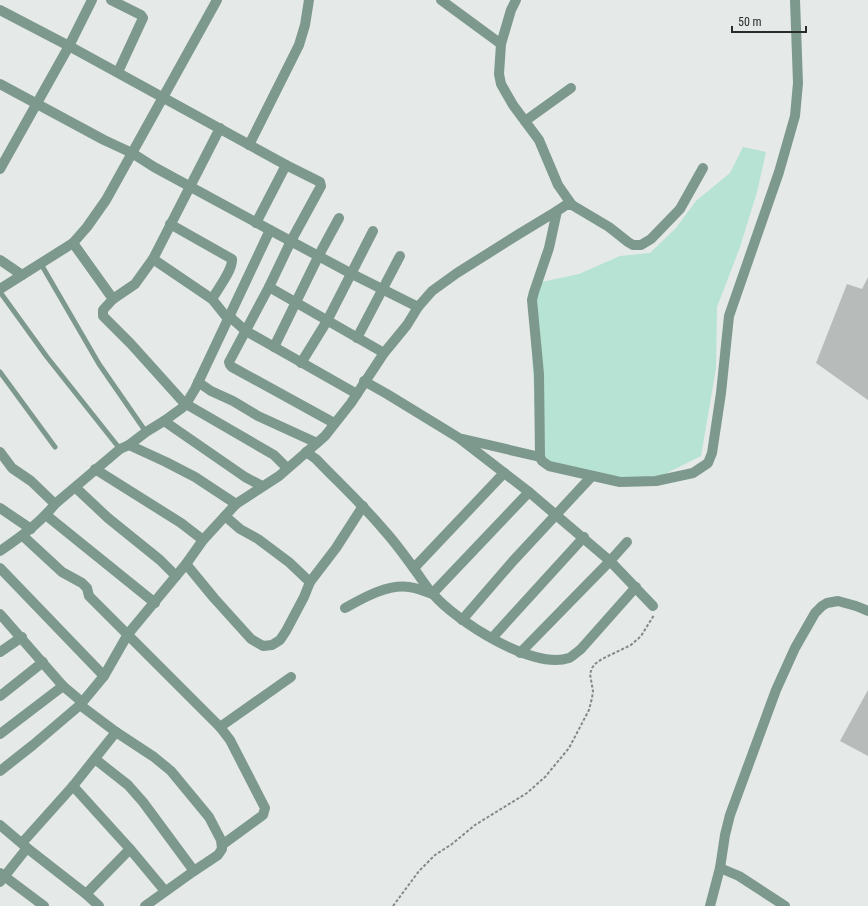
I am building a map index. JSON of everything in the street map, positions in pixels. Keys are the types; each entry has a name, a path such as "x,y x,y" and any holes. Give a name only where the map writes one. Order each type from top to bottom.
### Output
{"street":[{"path":"0,169 70,46 92,0"},
{"path":"111,0 141,15 143,18 118,72"},
{"path":"0,290 73,243 87,227 106,200 217,0"},
{"path":"248,144 299,45 305,24 309,0"},
{"path":"441,0 501,44"},
{"path":"516,0 511,10 501,44 499,74 501,84 513,105 539,140 558,185 572,205 609,227 633,245 641,245 651,239 680,209 703,168"},
{"path":"557,211 549,248 532,300 539,374 540,457 542,461 549,466 620,482 656,481 693,473 708,463 712,453 721,393 729,316 779,172 795,116 798,83 795,0"},
{"path":"0,10 70,46 286,165 320,182 322,186 291,241 269,287 229,362 230,365 334,423"},
{"path":"0,84 104,140 132,153 256,223 418,307"},
{"path":"525,121 571,88"},
{"path":"220,128 153,259 135,284 113,299 103,310 103,316 186,404 274,455 287,468"},
{"path":"256,223 286,165"},
{"path":"0,771 81,704 104,676 128,634 155,603 203,540 236,504 262,486 280,476 332,427 357,394 364,381 384,353 407,326 418,307 432,291 457,273 566,205 572,205"},
{"path":"274,347 319,255 339,218"},
{"path":"170,224 232,260 233,262 227,275 212,299"},
{"path":"0,551 23,536 46,515 55,504 76,488 96,469 186,404 229,318 270,230"},
{"path":"301,363 327,321 350,273 373,231"},
{"path":"73,243 113,299"},
{"path":"357,338 400,256"},
{"path":"153,259 212,299 229,318 246,331 357,394"},
{"path":"0,260 22,275"},
{"path":"269,287 384,353"},
{"path":"364,381 459,438 529,492 584,537 610,561 653,606"},
{"path":"198,382 211,391 233,401 258,416 316,443"},
{"path":"164,421 245,477 262,486"},
{"path":"459,438 540,457"},
{"path":"125,447 166,462 195,477 236,504"},
{"path":"0,452 12,468 31,481 55,504"},
{"path":"306,452 316,459 363,506 392,538 432,594 447,609 462,620 520,653 550,659 568,658 572,656 581,649 636,587"},
{"path":"96,469 181,523 203,540"},
{"path":"414,568 504,473"},
{"path":"462,620 513,561 592,476"},
{"path":"76,488 108,518 160,560 176,576"},
{"path":"432,594 529,492"},
{"path":"186,564 245,633 255,642 263,646 272,645 280,640 300,605 310,582 336,548 363,506"},
{"path":"0,508 31,529"},
{"path":"46,515 155,603"},
{"path":"225,516 240,529 258,539 290,563 310,582"},
{"path":"23,536 62,572 82,583 87,588 89,596 220,727 230,740 266,808 263,815 222,845"},
{"path":"492,638 584,537"},
{"path":"520,653 627,542"},
{"path":"0,568 104,676"},
{"path":"344,608 373,594 394,587 408,587 432,594"},
{"path":"710,906 720,868 725,835 730,815 773,696 803,633 822,606 831,601 848,603 868,611"},
{"path":"0,614 22,637 63,686 81,704 116,732 171,771 209,817 218,832 222,845 222,849 218,855 145,906"},
{"path":"0,652 22,637"},
{"path":"0,696 43,662"},
{"path":"220,727 291,677"},
{"path":"0,734 63,686"},
{"path":"44,906 2,877 116,732"},
{"path":"95,759 128,785 143,802 194,871"},
{"path":"73,786 130,849 165,891"},
{"path":"0,825 99,906"},
{"path":"86,894 130,849"},
{"path":"720,868 739,876 785,906"}],"lane":[{"path":"41,264 99,364 146,432"},
{"path":"0,290 47,357 125,447"},
{"path":"0,372 55,447"}],"path":[{"path":"393,906 419,871 435,855 452,844 475,825 538,785 554,768 569,748 589,710 593,691 590,674 592,668 602,659 627,648 637,641 654,616 653,606"}],"green space":[{"path":"743,147 766,152 757,192 740,247 717,307 716,368 701,456 661,476 630,481 544,460 537,447 529,299 537,283 579,274 620,256 650,253 676,228 696,201 730,173"}],"building":[{"path":"868,277 868,400 816,363 847,284 862,289"},
{"path":"868,690 868,756 840,741"}]}
